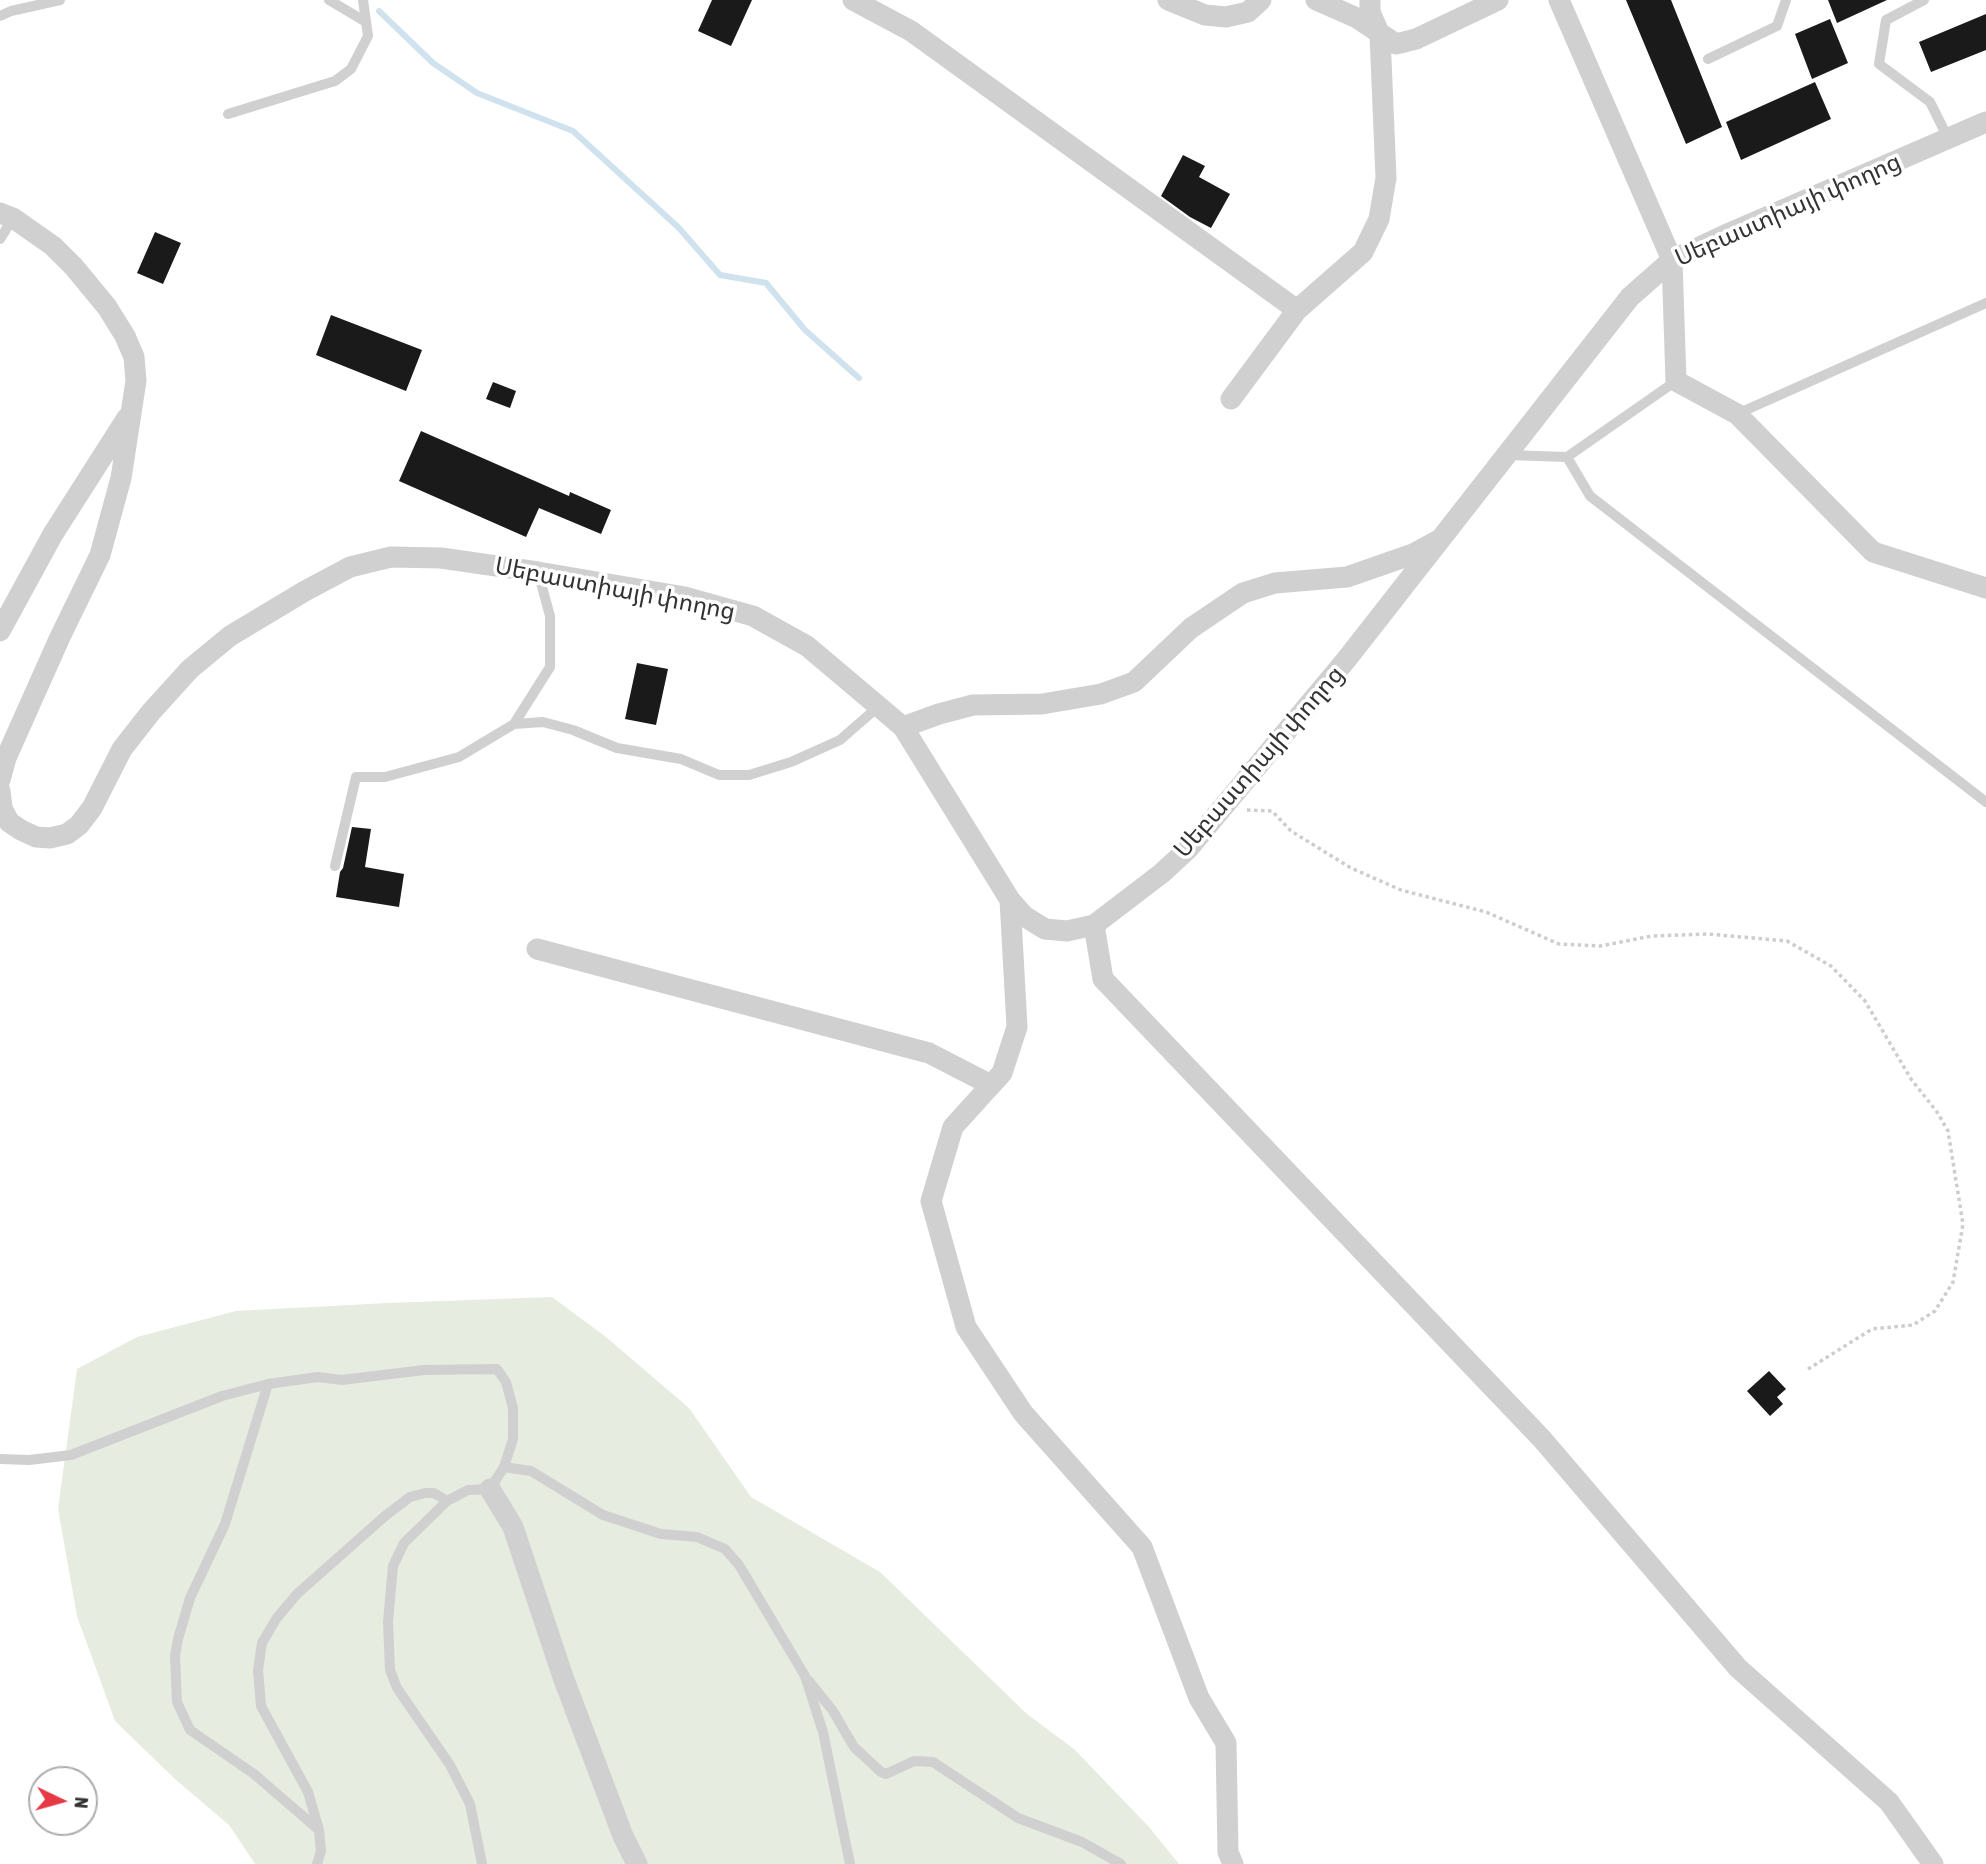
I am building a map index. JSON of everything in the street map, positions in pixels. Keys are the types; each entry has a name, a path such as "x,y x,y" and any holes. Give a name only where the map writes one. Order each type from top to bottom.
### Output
{"street":[{"path":"853,0 911,31 1297,310"},
{"path":"1168,0 1205,15 1226,17 1248,12 1261,0"},
{"path":"1316,0 1357,18 1396,44 1416,39 1498,0"},
{"path":"1231,399 1297,310 1363,252 1379,219 1386,178 1380,35 1370,12 1370,0"},
{"path":"1559,0 1672,260 1676,381 1737,414 1873,552 1986,588"},
{"name":"Սեբաստիայի փողոց","path":"0,791 2,808 9,822 20,830 43,838 67,834 79,825 92,808 122,749 151,712 190,669 230,636 350,567 391,556 441,558 685,597 753,616 807,646 903,727 1010,900 1024,916 1045,929 1067,931 1094,925 1162,873 1188,849 1212,821 1346,660 1630,297 1672,260 1986,122"},
{"path":"0,780 6,758 100,555 121,478 136,380 134,357 107,307 53,246 7,216"},
{"path":"0,631 53,534 132,411"},
{"path":"903,727 973,705 1041,704 1101,694 1134,682 1191,628 1243,593 1275,583 1347,577 1413,554 1442,539"},
{"path":"1010,900 1017,1027 1002,1073 953,1127 931,1201 966,1327 1023,1413 1142,1547 1199,1698 1226,1743 1228,1852 1233,1864"},
{"path":"1094,925 1103,979 1542,1439 1738,1668 1889,1802 1933,1864"},
{"path":"537,949 929,1053 991,1086"},
{"path":"490,1489 513,1527 563,1677 623,1836 637,1864"}],"lane":[{"path":"0,16 10,5 60,0"},
{"path":"329,0 366,22"},
{"path":"228,114 335,81 351,69 368,36 363,0"},
{"path":"1708,59 1777,26 1786,0"},
{"path":"1924,0 1886,20 1879,64 1930,102 1948,138"},
{"path":"0,239 7,216"},
{"path":"1737,414 1986,303"},
{"path":"1507,455 1567,457 1676,381"},
{"path":"1567,457 1590,496 1986,802"},
{"path":"335,866 356,777 385,777 459,757 514,724 550,667 550,615 538,572"},
{"path":"514,724 543,722 573,730 617,748 681,759 719,775 749,775 791,762 840,740 879,706"},
{"path":"0,1459 29,1460 71,1455 222,1396 268,1384 318,1377 342,1380 424,1370 497,1369 506,1382 513,1408 513,1439 503,1467 490,1489 468,1490 447,1501 404,1543 393,1566 388,1622 390,1670 397,1688 450,1765 470,1804 482,1864"},
{"path":"268,1384 225,1524 190,1598 178,1639 174,1656 177,1702 190,1730 254,1774 319,1830"},
{"path":"503,1467 531,1471 603,1515 661,1534 697,1537 725,1549 739,1565 805,1676 833,1711 854,1747 881,1772 886,1774 914,1761 933,1762 1018,1818 1082,1842 1121,1864"},
{"path":"317,1864 321,1851 319,1830 308,1792 261,1706 258,1670 262,1643 275,1619 297,1594 385,1516 410,1497 425,1493 434,1493 447,1501"},
{"path":"805,1676 823,1732 850,1864"}],"path":[{"path":"1212,821 1252,809 1272,811 1291,831 1351,868 1401,890 1486,912 1559,944 1600,946 1652,936 1708,934 1787,941 1831,966 1865,1001 1911,1079 1948,1131 1963,1224 1953,1282 1934,1311 1913,1325 1872,1329 1805,1371"}],"shaded area":[{"path":"552,1297 606,1337 689,1408 751,1497 880,1572 1027,1714 1074,1749 1149,1827 1179,1864 255,1864 229,1825 175,1779 115,1721 77,1616 58,1509 77,1369 137,1337 236,1311"}],"building":[{"path":"712,0 752,0 731,46 698,31"},
{"path":"1626,0 1671,0 1722,127 1686,144"},
{"path":"1828,0 1887,0 1837,23"},
{"path":"1986,14 1986,50 1931,72 1919,42"},
{"path":"1830,19 1848,63 1812,79 1795,34"},
{"path":"1815,82 1831,119 1741,160 1726,122"},
{"path":"1183,155 1205,166 1199,177 1230,194 1211,228 1161,196"},
{"path":"155,232 181,243 163,284 137,273"},
{"path":"331,315 422,350 406,391 316,355"},
{"path":"493,382 516,391 510,408 486,399"},
{"path":"421,431 569,496 570,492 611,510 601,534 539,508 526,537 399,481"},
{"path":"637,663 668,669 656,725 625,719"},
{"path":"352,827 371,829 365,867 404,874 399,907 336,897"},
{"path":"1769,1371 1786,1389 1777,1397 1783,1404 1770,1416 1747,1391"}],"waterway":[{"path":"379,11 433,63 477,93 573,131 679,228 720,275 766,283 805,330 859,378"}]}
